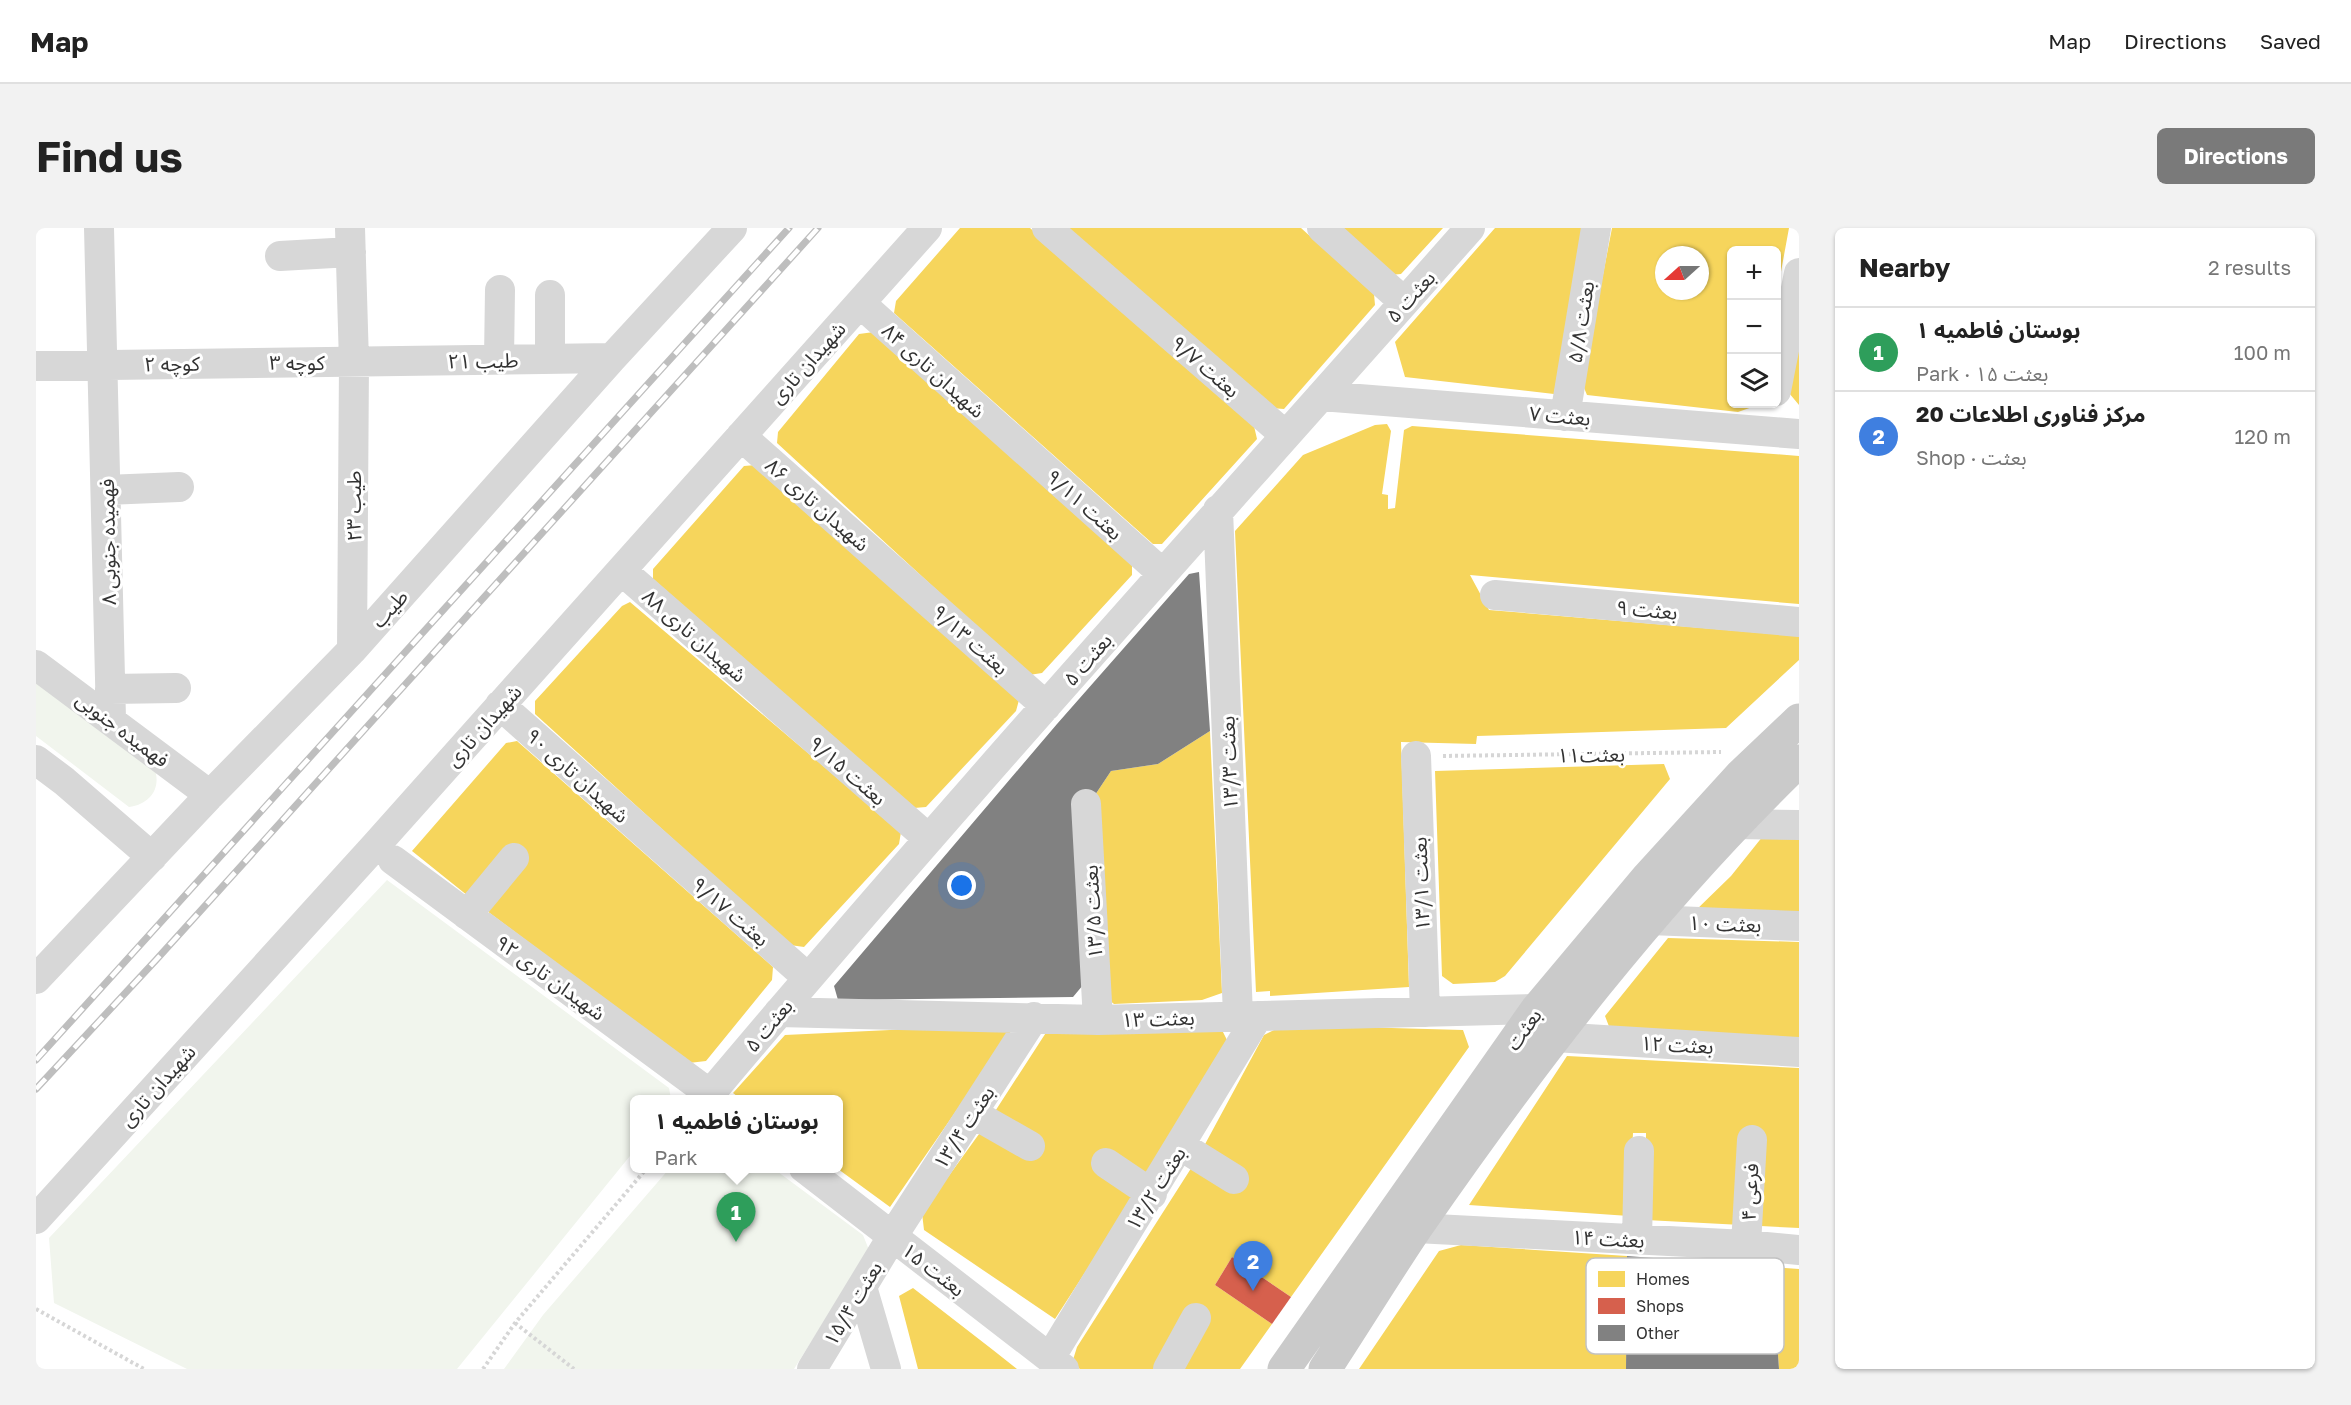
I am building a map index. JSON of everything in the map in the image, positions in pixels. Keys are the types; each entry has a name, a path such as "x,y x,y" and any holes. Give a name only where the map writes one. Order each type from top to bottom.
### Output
{"main road":[{"name":"بعثت","path":"1284,1369 1537,1008 1647,878 1740,776 1799,720"},
{"name":"بعثت","path":"1325,1369 1416,1228 1554,1037 1650,920 1736,824 1799,761"}],"street":[{"name":"فهمیده جنوبی ۸","path":"99,228 111,719"},
{"name":"طیب","path":"37,977 352,650 612,358 732,228"},
{"name":"شهیدان تاری","path":"36,1219 622,571 927,228"},
{"name":"بعثت ۹/۷","path":"1047,228 1286,435"},
{"path":"1322,228 1404,302"},
{"name":"بعثت ۵","path":"710,1094 808,978 1162,573 1470,228"},
{"name":"بعثت ۵/۸","path":"1565,416 1596,228"},
{"path":"280,256 350,240"},
{"name":"طیب ۲۳","path":"350,240 354,362 352,650"},
{"path":"1781,365 1799,273"},
{"path":"499,359 500,290"},
{"path":"550,295 550,358"},
{"name":"شهیدان تاری ۸۴","path":"860,303 1009,436"},
{"name":"طیب ۲‍۱","path":"354,362 612,358"},
{"name":"کوچه ۲","path":"36,366 241,362"},
{"name":"کوچه ۳","path":"241,362 354,362"},
{"name":"بعثت ۷","path":"1321,396 1565,416 1771,418 1799,434"},
{"name":"شهیدان تاری ۸۶","path":"741,436 896,572"},
{"name":"بعثت ۹/۱۱","path":"1009,436 1162,573"},
{"path":"106,490 179,487"},
{"name":"بعثت ۱۳/۳","path":"1218,510 1248,1016"},
{"name":"شهیدان تاری ۸۸","path":"622,571 768,700"},
{"name":"بعثت ۹/۱۳","path":"896,572 1046,706"},
{"name":"بعثت ۹","path":"1495,595 1799,622"},
{"name":"فهمیده جنوبی","path":"36,665 210,795"},
{"path":"110,689 176,688"},
{"name":"بعثت ۹/۱۵","path":"768,700 929,839"},
{"name":"شهیدان تاری ۹۰","path":"501,705 655,844"},
{"name":"بعثت ۱۳/۱","path":"1416,756 1425,1012"},
{"path":"36,760 152,857"},
{"name":"بعثت ۱۳/۵","path":"1086,804 1098,1020"},
{"path":"1736,824 1799,825"},
{"name":"بعثت ۹/۱۷","path":"655,844 808,978"},
{"path":"467,915 514,858"},
{"name":"شهیدان تاری ۹۲","path":"393,860 710,1094"},
{"name":"بعثت ۱۰","path":"1650,920 1799,926"},
{"name":"بعثت ۱۳","path":"779,1012 1098,1020 1537,1008"},
{"name":"بعثت ۱۳/۲","path":"1057,1364 1181,1146 1248,1016"},
{"name":"بعثت ۱۳/۴","path":"892,1237 1034,1017"},
{"name":"بعثت ۱۲","path":"1554,1037 1799,1052"},
{"path":"972,1113 1030,1146"},
{"name":"فرعی ۴","path":"1746,1245 1752,1140"},
{"path":"1181,1146 1234,1179"},
{"path":"1637,1239 1639,1151"},
{"path":"1106,1163 1152,1194"},
{"name":"بعثت ۱۵","path":"810,1173 1057,1364"},
{"name":"بعثت ۱۴","path":"1416,1228 1746,1245 1799,1250"},
{"name":"بعثت ۱۵/۴","path":"812,1369 892,1237"},
{"path":"862,1287 886,1369"},
{"path":"1168,1369 1196,1318"}],"path":[{"name":"بعثت۱۱","path":"1416,756 1766,751"},
{"path":"483,1369 515,1323 643,1173"},
{"path":"36,1309 144,1369"},
{"path":"515,1323 574,1369"}],"shaded area":[{"path":"36,681 154,767 157,781 149,798 129,807 36,736"},
{"path":"387,880 669,1088 670,1095 630,1095 630,1156 457,1369 187,1369 54,1303 49,1238"},
{"path":"666,1173 779,1173 863,1235 869,1250 794,1369 504,1369 543,1315"}],"building: Homes":[{"path":"960,228 1030,228 1254,426 1257,439 1162,544 1153,544 894,313 896,301"},
{"path":"1068,228 1301,228 1374,294 1375,305 1284,409 1271,408"},
{"path":"1337,228 1443,228 1401,274 1390,275"},
{"path":"1495,228 1583,228 1554,394 1405,377 1395,342"},
{"path":"1612,228 1789,228 1781,272 1781,246 1727,246 1727,408 1750,408 1738,412 1587,395 1582,383"},
{"path":"874,332 1132,563 1132,575 1042,673 1029,675 777,443 778,432 859,334"},
{"path":"1799,347 1799,405 1789,393"},
{"path":"1387,424 1391,431 1382,494 1388,495 1388,509 1395,508 1404,430 1412,426 1799,456 1799,604 1470,575 1489,610 1799,636 1799,660 1726,728 1477,736 1476,744 1401,742 1409,987 1270,996 1270,991 1256,992 1235,531 1303,455 1375,425"},
{"path":"756,465 1019,700 1016,711 926,807 914,808 653,579 653,569 744,466"},
{"path":"630,602 901,832 899,844 804,947 790,945 535,714 535,701 622,606"},
{"path":"1210,731 1222,993 1202,1000 1114,1004 1103,995 1095,795 1111,771 1158,764"},
{"path":"517,741 773,967 772,980 706,1061 689,1063 483,908 412,851 506,743"},
{"path":"1664,764 1670,779 1505,976 1495,982 1453,984 1442,976 1435,771"},
{"path":"1767,831 1799,832 1799,916 1693,913 1731,876"},
{"path":"1668,938 1799,942 1799,1039 1610,1029 1605,1016"},
{"path":"1016,1024 890,1207 843,1173 843,1095 736,1095 733,1093 785,1035"},
{"path":"1284,1025 1463,1030 1469,1047 1291,1297 1232,1257 1215,1285 1272,1324 1240,1369 1080,1369 1072,1363 1077,1347 1197,1159 1264,1035"},
{"path":"1049,1028 1222,1030 1228,1042 1137,1192 1055,1319 924,1230 922,1213 992,1116"},
{"path":"1567,1056 1799,1068 1799,1228 1646,1220 1646,1133 1633,1133 1629,1216 1469,1205"},
{"path":"1461,1245 1627,1256 1627,1258 1586,1258 1586,1354 1626,1354 1626,1369 1359,1369 1439,1251"},
{"path":"1784,1268 1799,1269 1799,1369 1779,1369 1778,1354 1784,1354"},
{"path":"913,1288 1017,1369 918,1369 899,1296"}],"building: Shops":[{"path":"1232,1257 1291,1297 1272,1324 1215,1285"}],"building: Other":[{"path":"1199,572 1210,731 1158,764 1111,771 1095,795 1083,985 1073,997 838,1000 834,986 1057,724 1189,574"},
{"path":"1627,1256 1653,1258 1627,1258"},
{"path":"1626,1354 1778,1354 1779,1369 1626,1369"}],"railway":[{"path":"36,1060 789,228"},
{"path":"36,1089 156,960 818,228"}],"place":[{"name":"بوستان فاطمیه ۱","path":"736,1242"},
{"name":"مرکز فناوری اطلاعات 20","path":"1253,1291"}]}
